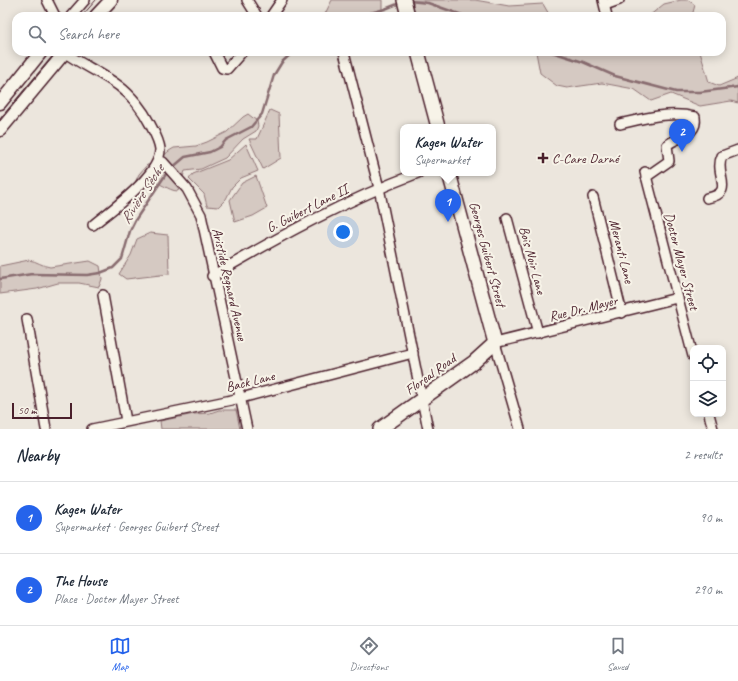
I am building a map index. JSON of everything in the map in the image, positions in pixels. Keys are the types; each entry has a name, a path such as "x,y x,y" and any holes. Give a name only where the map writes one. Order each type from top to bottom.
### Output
{"main road":[{"path":"419,56 437,124"},
{"name":"Georges Guibert Street","path":"450,176 495,343"},
{"name":"Floreal Road","path":"380,429 474,362 495,343"}],"street":[{"path":"47,0 53,12"},
{"path":"74,12 85,0"},
{"path":"100,12 111,0"},
{"path":"247,0 254,12"},
{"path":"274,12 282,0"},
{"path":"604,3 619,0"},
{"path":"0,103 38,56"},
{"path":"0,130 62,56"},
{"path":"70,56 120,87 132,99 147,117 158,139 160,150 160,161 152,171 128,196 92,225"},
{"path":"216,56 222,68 227,69 238,56"},
{"path":"345,56 380,188 428,429"},
{"name":"Doctor Mayer Street","path":"620,124 658,115 686,115 695,117 696,124 692,132 667,145 669,161 645,175 690,345"},
{"path":"707,198 721,193 724,187 719,162 722,156 738,150"},
{"name":"Aristide Regnard Avenue","path":"160,161 187,189 201,215 212,276 247,429"},
{"name":"G. Guibert Lane II","path":"212,276 314,219 380,188 410,176"},
{"name":"Meranti Lane","path":"594,197 622,313"},
{"name":"Bois Noir Lane","path":"507,218 538,333"},
{"path":"103,295 126,421"},
{"name":"Rue Dr. Mayer","path":"495,343 622,313 677,298"},
{"path":"26,319 46,429"},
{"path":"495,343 520,429"},
{"name":"Back Lane","path":"92,429 241,398 413,353"},
{"path":"709,417 713,429"}],"shaded area":[{"path":"332,0 382,0 382,12 326,12"},
{"path":"405,0 475,0 509,6 543,4 548,12 412,12"},
{"path":"688,0 695,5 693,12 654,12 664,4"},
{"path":"537,56 701,56 709,82 719,86 738,78 738,103 731,101 700,106 671,94 651,101 634,89 602,83 567,88 557,86 540,73"},
{"path":"270,110 279,114 281,158 263,169 249,139 257,139"},
{"path":"248,114 257,121 258,126 256,131 243,139 225,158 201,169 185,171 178,191 174,191 157,183 149,184 136,193 132,189 139,174 147,165 153,165 174,148 196,146 227,132"},
{"path":"246,144 258,171 241,178 232,187 226,199 218,207 207,206 204,194 189,179 193,174 228,160"},
{"path":"256,176 267,208 253,216 235,222 230,200 242,183"},
{"path":"150,233 168,235 169,274 126,279 119,274 131,255 137,239"},
{"path":"29,260 50,267 90,261 100,266 102,279 99,287 79,283 58,283 37,289 0,294 0,266"},
{"path":"219,410 236,410 240,429 161,429 160,421 194,414 210,413"}],"waterway":[{"name":"Rivière Sèche","path":"409,1 428,3 454,12"},
{"name":"Rivière Sèche","path":"374,12 400,3"},
{"name":"Rivière Sèche","path":"172,168 185,157 210,152 220,147 226,140 251,127 262,114 274,75 282,62 289,56"},
{"path":"564,56 583,62 615,76 676,92 700,92 738,87"},
{"name":"Rivière Sèche","path":"0,279 32,274 87,275 100,273 113,268 122,259 130,231 136,219 168,171"}],"tram line":[{"path":"86,12 96,0"},
{"path":"0,121 54,56"}],"place":[{"name":"The House","path":"682,152"},
{"name":"C-Care Darné","path":"543,158"},
{"name":"Kagen Water","path":"448,222"}]}
